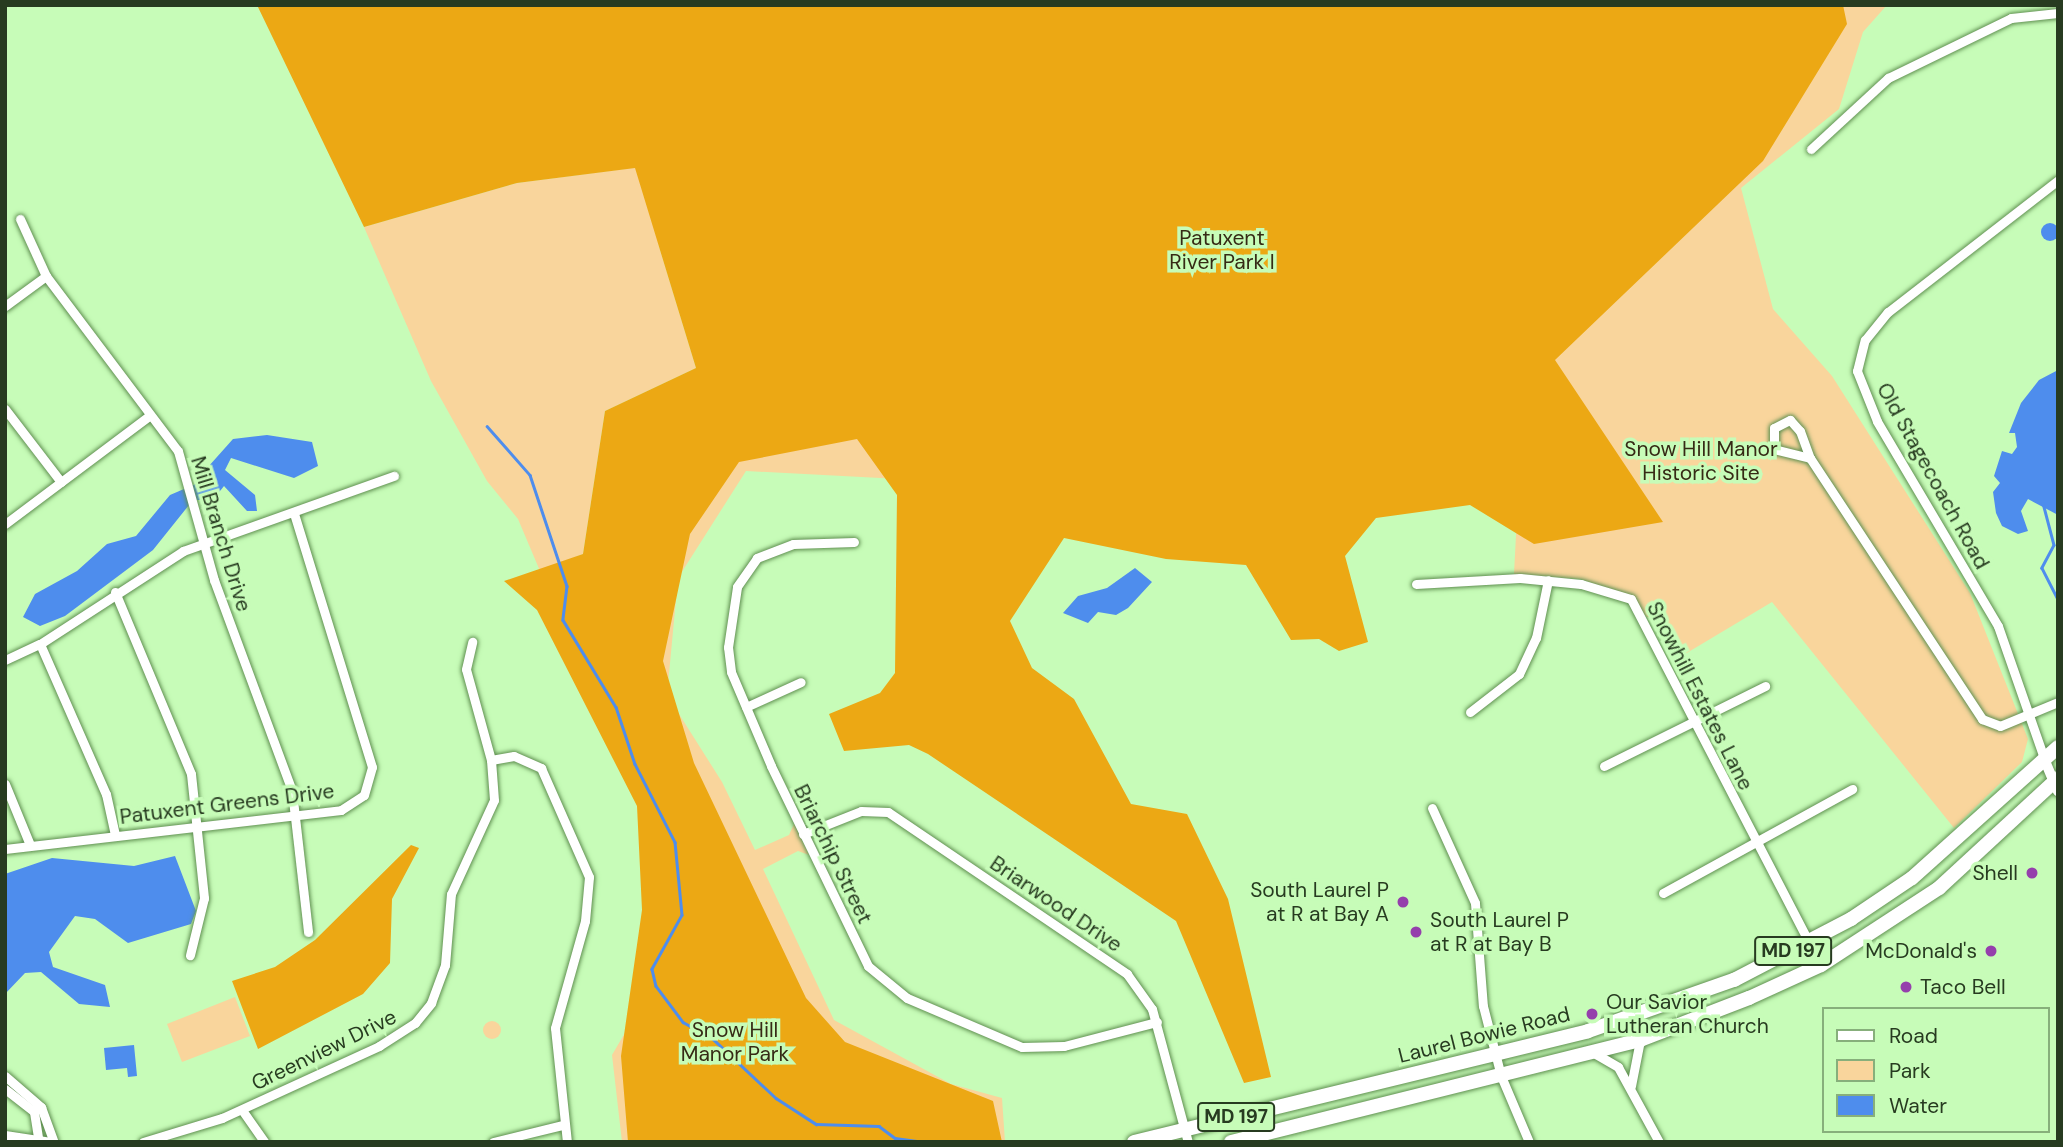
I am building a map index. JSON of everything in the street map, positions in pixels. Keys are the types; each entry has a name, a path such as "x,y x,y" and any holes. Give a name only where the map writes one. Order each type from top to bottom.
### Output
{"main road":[{"name":"Laurel Bowie Road","path":"1134,1142 1186,1136 1669,1006 1810,942 1912,878 2058,747"},
{"name":"Laurel Bowie Road","path":"1231,1142 1640,1040 1821,965 1939,888 2056,784"}],"street":[{"path":"1811,149 1888,78 2011,18 2058,13"},
{"name":"Old Stagecoach Road","path":"2056,784 2045,761 1998,626 1877,421 1857,362 1869,332 1888,312 2058,180"},
{"name":"Mill Branch Drive","path":"20,219 46,276 178,451 206,545 296,814 308,932"},
{"path":"5,306 46,276"},
{"path":"5,409 61,482"},
{"path":"5,524 150,415"},
{"path":"1810,458 1777,452 1774,428 1790,420 1810,458 1988,724 2000,726 2058,702"},
{"path":"5,660 40,644 169,558 394,476"},
{"name":"Patuxent Greens Drive","path":"5,849 350,806 373,777 294,514"},
{"name":"Briarchip Street","path":"854,542 793,544 748,567 737,587 728,647 746,707 803,834 868,966 907,998 1030,1048 1064,1046 1157,1023"},
{"path":"1470,712 1507,689 1523,667 1548,580"},
{"name":"Snowhill Estates Lane","path":"1416,584 1548,580 1631,599 1755,843 1821,965"},
{"path":"115,592 188,765 197,826 203,908 190,955"},
{"name":"Greenview Drive","path":"143,1142 242,1110 393,1039 424,1013 442,976 451,894 492,811 491,760 466,669 472,642"},
{"path":"40,644 106,794 115,835"},
{"path":"746,707 801,682"},
{"path":"1604,766 1765,686"},
{"path":"491,760 514,756 541,768 589,877 584,925 555,1028 563,1125 567,1142"},
{"path":"5,784 30,845"},
{"path":"1663,893 1852,789"},
{"path":"1432,808 1475,902 1480,992 1501,1076 1529,1142"},
{"name":"Briarwood Drive","path":"803,834 861,811 892,814 1127,974 1157,1023 1186,1136"},
{"path":"1632,1087 1640,1040"},
{"path":"1594,1052 1613,1062 1632,1087 1659,1142"},
{"path":"5,1076 41,1107 53,1142 5,1135"},
{"path":"5,1089 34,1112 39,1141"},
{"path":"242,1110 264,1142"},
{"path":"493,1142 522,1139 563,1125"}],"green space":[{"name":"Patuxent River Park I","path":"257,5 1843,5 1847,24 1763,161 1555,360 1663,522 1534,544 1470,505 1376,518 1345,556 1368,642 1339,651 1319,639 1291,640 1246,565 1166,559 1064,538 1010,621 1032,668 1074,699 1131,804 1187,814 1228,899 1271,1077 1244,1083 1176,921 928,754 909,745 844,751 829,714 880,693 895,673 897,495 857,439 739,462 690,534 663,661 694,763 806,998 845,1042 993,1101 1002,1142 628,1142 621,1056 642,910 637,806 537,610 504,581 583,554 605,411 696,368 635,168 517,183 364,227"},
{"name":"Patuxent River Park I","path":"530,5 1887,5 1863,32 1839,109 1741,188 1773,309 1832,376 1970,593 2028,739 2022,762 1954,828 1772,602 1675,660 1650,619 1615,591 1580,579 1514,574 1518,496 1242,497 746,471 678,578 667,695 722,782 755,850 789,835 794,824 809,855 798,851 763,869 834,1020 951,1084 1002,1098 1005,1142 622,1142 612,1055 703,899 588,648 738,416 658,243 696,368 605,411 583,554 540,571 518,519 487,481 431,381 364,227 517,183 624,169"},
{"path":"411,845 419,848 392,899 390,963 363,994 258,1049 232,981 275,967 315,940"},
{"path":"235,997 250,1036 182,1062 167,1024"},
{"path":"492,1021 498,1024 501,1030 498,1036 492,1039 486,1036 483,1030 486,1024"}],"water":[{"path":"2050,223 2056,226 2059,232 2056,238 2050,241 2044,238 2041,232 2044,226"},
{"path":"2058,370 2058,515 2028,499 2021,511 2028,531 2018,534 2002,526 1996,513 1993,492 2000,483 1994,476 2002,451 2012,454 2017,447 2015,433 2009,433 2021,403 2039,380"},
{"path":"267,435 312,442 318,466 294,478 231,458 225,470 255,495 257,511 247,511 224,486 213,500 193,500 153,550 65,616 40,626 23,617 35,594 77,571 107,544 136,536 170,495 205,480 208,467 233,439"},
{"path":"1135,568 1152,582 1128,608 1116,615 1098,612 1088,623 1063,613 1078,596 1107,588"},
{"path":"175,856 196,911 191,924 128,943 95,919 75,916 49,952 53,967 105,985 110,1007 79,1004 41,972 25,973 5,994 5,874 52,858 134,866"},
{"path":"134,1045 137,1076 128,1077 127,1068 106,1070 104,1048"}],"waterway":[{"path":"487,426 530,475 567,586 563,620 616,707 635,764 675,842 682,915 652,969 656,986 683,1022 712,1038 776,1098 816,1124 879,1126 895,1138 922,1142"},
{"path":"2043,503 2054,545 2042,568 2058,600"}],"place":[{"name":"Shell","path":"2032,873"},
{"name":"South Laurel P at R at Bay A","path":"1403,902"},
{"name":"South Laurel P at R at Bay B","path":"1416,932"},
{"name":"McDonald's","path":"1991,951"},
{"name":"Taco Bell","path":"1906,987"},
{"name":"Our Savior Lutheran Church","path":"1592,1014"}],"park label":[{"name":"Snow Hill Manor Historic Site","path":"1701,461"},
{"name":"Snow Hill Manor Park","path":"735,1042"}]}
